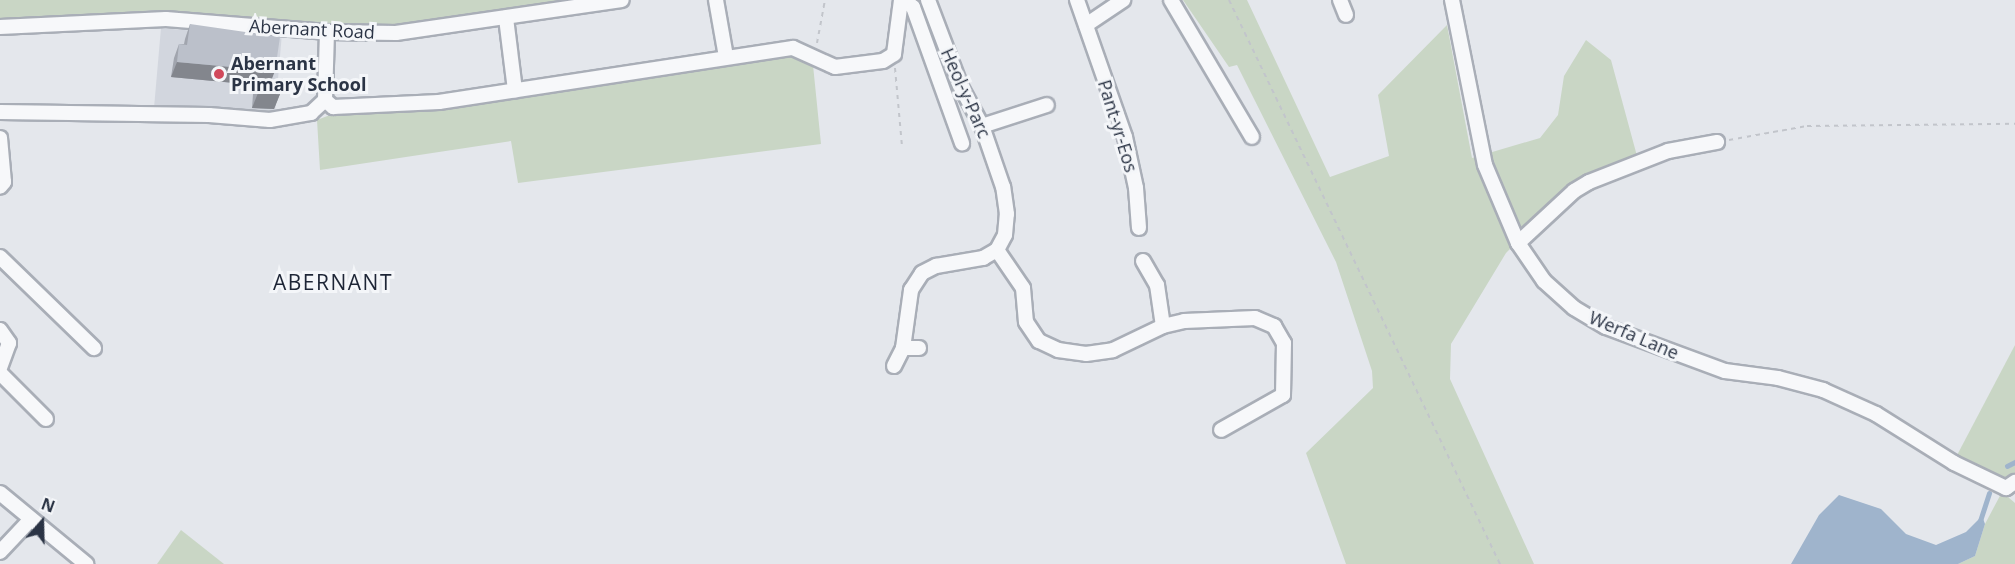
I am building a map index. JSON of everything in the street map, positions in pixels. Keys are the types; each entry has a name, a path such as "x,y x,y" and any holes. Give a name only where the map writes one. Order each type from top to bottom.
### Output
{"street":[{"name":"Abernant Road","path":"0,27 166,18 327,32 396,33 622,0"},
{"path":"716,0 726,57"},
{"path":"327,32 326,100 333,107 439,102 793,48 810,52 820,62 835,67 883,61 894,54 902,0 913,7 962,143"},
{"name":"Heol-y-Parc","path":"928,0 946,51 982,126 1003,187 1007,214 1005,235 997,250"},
{"name":"Pant-yr-Eos","path":"1077,0 1125,137 1137,188 1139,228"},
{"path":"1086,25 1123,0"},
{"path":"1171,0 1252,137"},
{"path":"1340,0 1346,15"},
{"name":"Werfa Lane","path":"1452,0 1485,165 1518,243 1544,281 1574,308 1606,327 1725,371 1778,378 1823,390 1876,414 1954,463 2011,485"},
{"path":"506,18 515,90"},
{"path":"0,112 209,115 270,120 311,113 326,100"},
{"path":"982,126 1047,105"},
{"path":"0,138 4,182 0,187"},
{"path":"1518,243 1574,191 1589,182 1668,151 1717,142"},
{"path":"894,366 903,348 911,290 922,273 936,266 982,258 997,250 1023,288 1026,322 1039,341 1058,350 1086,354 1113,350 1163,326 1256,318 1274,326 1284,343 1282,396 1221,430"},
{"path":"0,257 94,348"},
{"path":"1143,261 1156,285 1163,326"},
{"path":"0,330 9,343 0,368"},
{"path":"903,348 919,348"},
{"path":"0,374 46,419"},
{"path":"0,493 86,564"},
{"path":"0,552 30,520"}],"path":[{"path":"810,52 816,44 825,0"},
{"path":"1229,0 1500,564"},
{"path":"894,54 902,146"},
{"path":"1717,142 1807,126 2015,124"}],"shaded area":[{"name":"Abernant Primary School","path":"161,28 282,39 274,119 154,109"}],"green space":[{"path":"0,0 569,0 395,26 358,27 162,10 0,19"},
{"path":"1183,0 1247,0 1330,177 1389,156 1378,95 1447,25 1472,158 1540,138 1558,115 1564,76 1586,40 1611,60 1637,156 1571,187 1506,253 1451,344 1450,379 1534,564 1346,564 1306,453 1373,388 1372,371 1336,262 1237,65 1229,67"},
{"path":"792,51 805,55 813,65 821,144 518,183 511,141 320,170 317,120 330,115 390,110"},
{"path":"2015,345 2015,477 2006,482 1955,459"},
{"path":"2002,492 2015,503 2015,564 1958,564 1975,556 1985,524"},
{"path":"181,530 224,564 157,564"}],"water":[{"path":"1839,495 1881,509 1906,534 1936,545 1966,532 1982,516 1985,524 1975,556 1958,564 1791,564 1819,515"}],"building":[{"path":"190,24 280,37 275,71 177,62 179,44 187,45"},
{"path":"258,79 280,80 279,94 257,93"}],"waterway":[{"path":"2007,466 2015,462"},
{"path":"1980,521 1989,493"}],"place":[{"name":"Abernant Primary School","path":"219,74"}],"district":[{"name":"ABERNANT","path":"333,282"}]}
